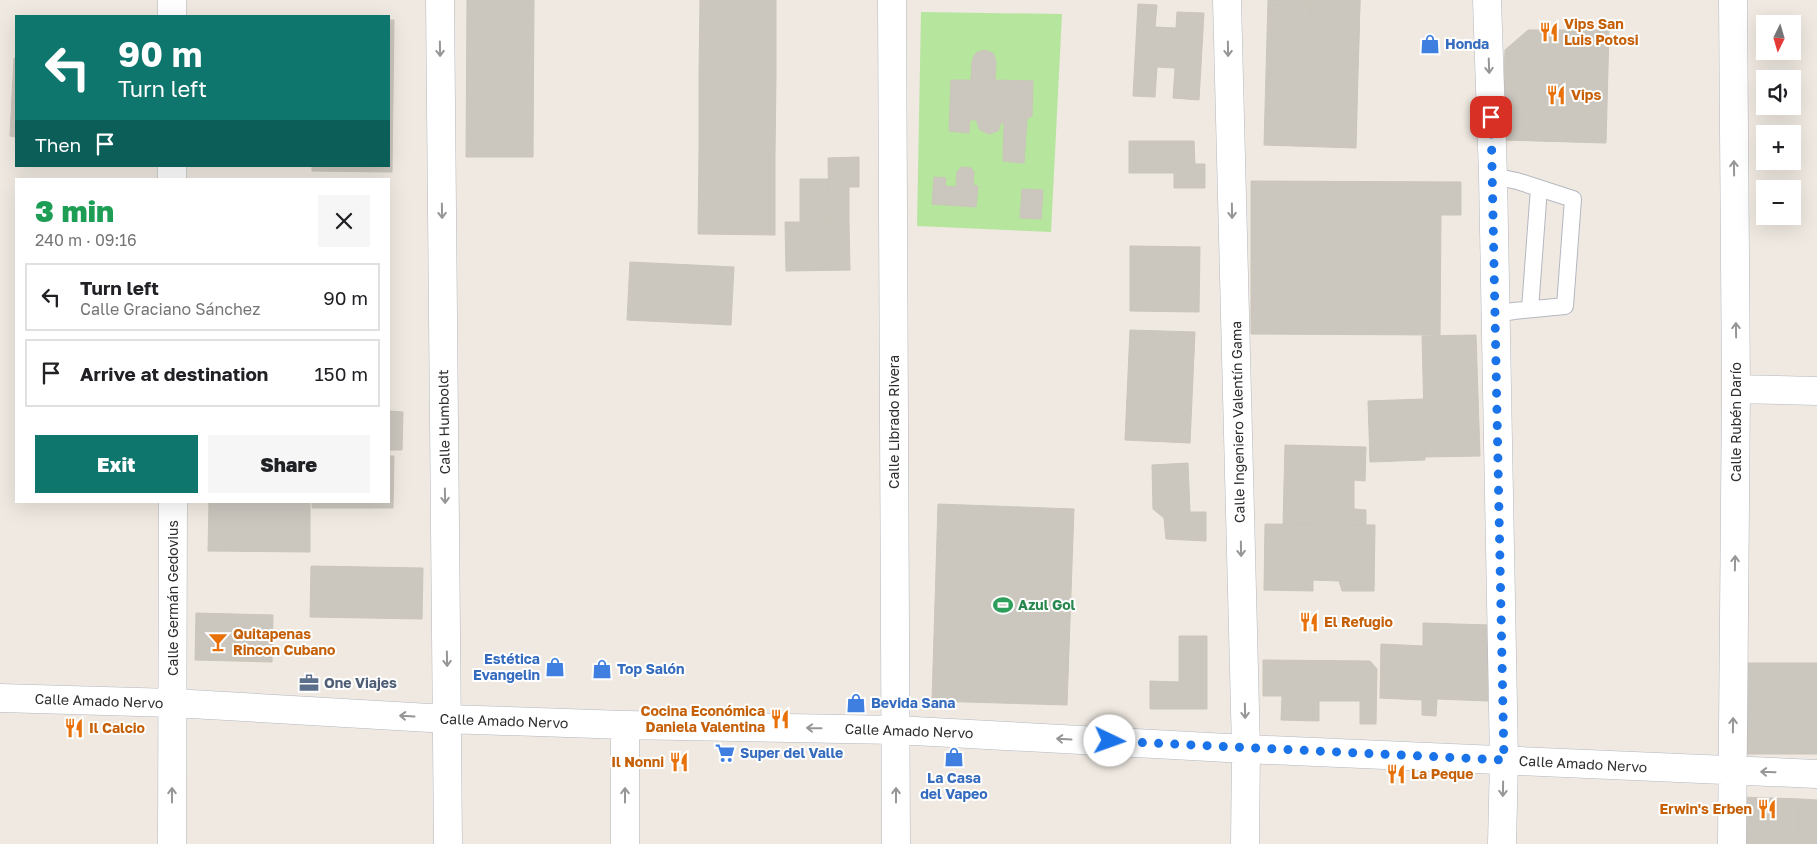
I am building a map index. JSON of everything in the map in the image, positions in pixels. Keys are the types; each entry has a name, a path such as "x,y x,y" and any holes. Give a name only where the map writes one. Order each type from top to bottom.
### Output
{"street":[{"path":"172,0 172,15"},
{"name":"Calle Humboldt","path":"440,0 448,844"},
{"name":"Calle Librado Rivera","path":"892,0 896,844"},
{"name":"Calle Ingeniero Valentín Gama","path":"1227,0 1246,749 1245,844"},
{"path":"1487,0 1493,176 1504,760 1502,844"},
{"name":"Calle Rubén Darío","path":"1732,0 1736,389 1732,844"},
{"path":"1736,389 1817,391"},
{"name":"Calle Germán Gedovius","path":"172,503 172,844"},
{"name":"Calle Amado Nervo","path":"0,698 173,703 624,726 896,730 1246,749 1817,774"},
{"path":"624,726 625,844"}],"lane":[{"path":"1493,176 1573,198 1565,306 1495,314"},
{"path":"1530,309 1539,188"}],"green space":[{"path":"921,12 1062,14 1051,232 917,226"}],"building":[{"path":"467,0 534,0 533,157 466,157"},
{"path":"700,0 776,0 776,75 699,75"},
{"path":"1268,0 1360,0 1356,148 1264,145"},
{"path":"1310,0 1360,0 1358,66 1309,66"},
{"path":"1138,4 1157,5 1155,27 1176,28 1177,12 1204,13 1199,100 1173,98 1175,68 1157,67 1155,97 1133,96"},
{"path":"1272,5 1310,6 1309,66 1326,66 1325,117 1269,116"},
{"path":"390,20 394,20 392,172 312,171 312,167 390,167"},
{"name":"Vips","path":"1528,30 1609,30 1606,143 1502,140 1505,50"},
{"path":"1278,38 1309,38 1309,91 1278,91"},
{"path":"985,50 993,53 996,61 995,80 1033,81 1032,116 1027,119 1024,163 1003,161 1004,123 1001,123 998,131 989,134 980,130 976,120 970,120 969,133 949,131 951,80 971,80 972,61 976,53"},
{"path":"14,58 15,58 15,137 10,136"},
{"path":"699,75 776,75 775,153 699,153"},
{"path":"1129,141 1194,141 1195,164 1205,164 1205,188 1174,188 1174,173 1129,173"},
{"path":"699,153 775,153 775,235 698,234"},
{"path":"859,157 859,187 849,187 849,222 829,222 828,158"},
{"path":"961,167 971,168 974,172 973,185 978,186 976,207 932,204 934,177 946,178 945,186 956,187 957,172"},
{"path":"800,179 828,179 829,222 800,222"},
{"path":"1251,181 1461,182 1461,215 1441,215 1440,335 1251,334"},
{"path":"1022,189 1043,190 1041,219 1020,218"},
{"path":"785,222 849,222 850,270 786,271"},
{"path":"1130,246 1200,247 1199,312 1130,311"},
{"path":"630,262 734,267 731,325 627,320"},
{"path":"1130,330 1195,332 1190,443 1125,440"},
{"path":"1476,335 1480,456 1425,457 1422,336"},
{"path":"1423,399 1425,460 1370,462 1368,401"},
{"path":"390,411 403,412 402,450 390,450"},
{"path":"1285,445 1366,447 1365,481 1354,480 1354,509 1366,510 1366,525 1283,524"},
{"path":"390,456 394,456 393,508 312,508 312,503 390,503"},
{"path":"1188,463 1190,512 1206,512 1206,541 1166,539 1164,518 1153,509 1152,465"},
{"path":"209,503 310,503 310,552 208,551"},
{"name":"Azul Gol","path":"938,504 1074,509 1067,705 932,701"},
{"path":"1265,524 1375,525 1374,591 1342,591 1339,581 1313,580 1313,591 1264,590"},
{"path":"311,566 423,568 422,619 310,617"},
{"path":"196,613 273,615 272,662 195,660"},
{"path":"1423,623 1490,625 1488,701 1437,699 1436,716 1422,715 1422,700 1380,698 1381,644 1423,646"},
{"path":"1179,636 1207,636 1207,709 1150,709 1150,681 1179,682"},
{"path":"1263,660 1370,661 1377,669 1376,724 1360,724 1360,701 1319,701 1319,721 1281,720 1282,696 1263,696"},
{"path":"1746,663 1817,663 1817,754 1746,754"},
{"path":"1741,797 1800,799 1798,844 1739,844"},
{"path":"1800,799 1817,800 1817,844 1798,844"}],"place":[{"name":"Vips San Luis Potosi","path":"1549,32"},
{"name":"Honda","path":"1430,44"},
{"name":"Vips","path":"1556,95"},
{"name":"Azul Gol","path":"1003,605"},
{"name":"El Refugio","path":"1309,622"},
{"name":"Quitapenas Rincon Cubano","path":"218,642"},
{"name":"Estética Evangelin","path":"555,667"},
{"name":"Top Salón","path":"602,669"},
{"name":"One Viajes","path":"309,683"},
{"name":"Bevida Sana","path":"856,703"},
{"name":"Cocina Económica Daniela Valentina","path":"780,719"},
{"name":"Il Calcio","path":"74,728"},
{"name":"Super del Valle","path":"725,753"},
{"name":"La Casa del Vapeo","path":"954,757"},
{"name":"Il Nonni","path":"679,762"},
{"name":"La Peque","path":"1396,774"},
{"name":"Erwin's Erben","path":"1767,809"}],"route":[{"path":"1110,741 1504,760 1491,117"}]}
